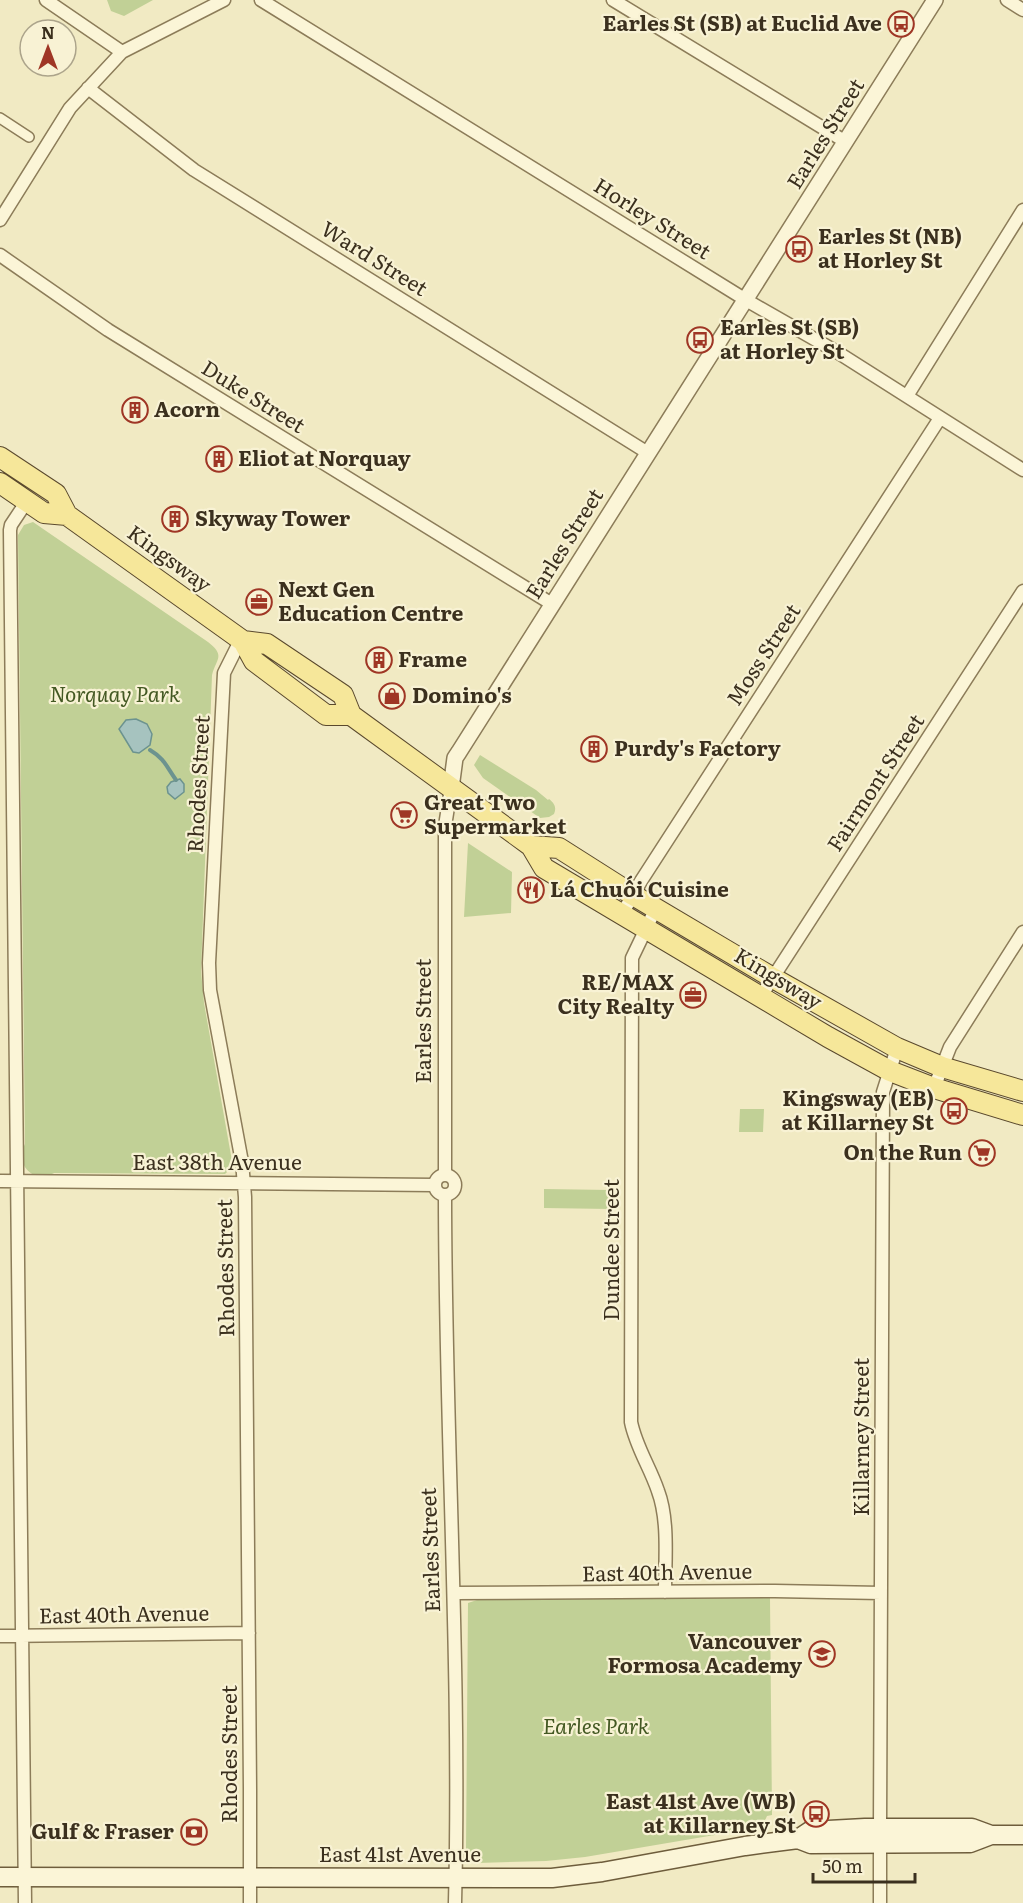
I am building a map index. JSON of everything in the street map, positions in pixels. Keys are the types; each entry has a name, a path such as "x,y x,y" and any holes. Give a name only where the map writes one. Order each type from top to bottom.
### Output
{"main road":[{"name":"Kingsway","path":"0,458 56,494 67,515 242,640 254,661 326,715 351,716 531,846 544,868 890,1071 934,1088 1023,1115"},
{"name":"Kingsway","path":"0,483 44,513 67,515"},
{"name":"Kingsway","path":"531,846 559,848 772,978 897,1048 942,1067 1023,1091"},
{"name":"East 41st Avenue","path":"0,1877 552,1878 633,1867 745,1846 798,1839 810,1831 880,1836 972,1828 991,1835 1023,1834"}],"street":[{"path":"46,0 122,52"},
{"path":"0,220 70,108 122,52 224,0"},
{"name":"Horley Street","path":"261,0 746,300 837,352 1023,470"},
{"path":"613,0 846,142"},
{"name":"Earles Street","path":"445,1174 445,826 455,758 935,0"},
{"path":"1007,0 1023,10"},
{"name":"Ward Street","path":"87,88 194,170 648,453"},
{"path":"0,118 29,137"},
{"path":"907,396 1023,210"},
{"name":"Duke Street","path":"0,255 108,330 552,604"},
{"name":"Moss Street","path":"622,914 940,418"},
{"path":"26,1903 17,1182 6,838 10,530 27,501"},
{"name":"Fairmont Street","path":"761,996 1023,591"},
{"name":"Rhodes Street","path":"242,640 224,673 209,963 210,990 244,1183 250,1903"},
{"name":"Dundee Street","path":"656,908 632,958 631,977 633,1182 631,1422 634,1439 658,1491 664,1514 665,1592"},
{"path":"934,1088 950,1047 1023,932"},
{"name":"Killarney Street","path":"880,1903 883,1092 897,1048"},
{"path":"445,1174 454,1179 455,1186 452,1193 445,1195 438,1192 435,1185 438,1177 445,1174"},
{"name":"East 38th Avenue","path":"0,1181 435,1185"},
{"name":"Earles Street","path":"445,1195 448,1437 457,1749 455,1903"},
{"name":"East 40th Avenue","path":"454,1593 881,1593"},
{"name":"East 40th Avenue","path":"0,1636 249,1633"}],"green space":[{"path":"107,0 153,0 124,16 111,11"},
{"name":"Norquay Park","path":"33,522 208,642 218,654 212,675 201,971 204,1003 232,1161 232,1167 225,1174 54,1173 39,1176 28,1170 22,1159 25,1144 18,535 24,525"},
{"path":"480,755 549,799 554,805 554,814 540,818 483,778 474,765"},
{"path":"468,843 512,872 511,913 464,917"},
{"path":"740,1109 764,1109 763,1132 739,1132"},
{"path":"544,1189 610,1190 610,1209 544,1208"},
{"name":"Earles Park","path":"770,1598 772,1815 767,1816 762,1827 585,1857 546,1861 477,1863 468,1859 466,1849 468,1603 480,1599"}],"water":[{"path":"136,719 147,724 152,734 150,745 139,753 133,752 119,729 126,720"},
{"path":"180,779 184,784 184,792 175,799 168,793 167,787 171,782"}],"waterway":[{"path":"150,750 162,760 176,780"}],"place":[{"name":"Earles St (SB) at Euclid Ave","path":"901,24"},
{"name":"Earles St (NB) at Horley St","path":"799,249"},
{"name":"Earles St (SB) at Horley St","path":"700,340"},
{"name":"Acorn","path":"135,410"},
{"name":"Eliot at Norquay","path":"219,459"},
{"name":"Skyway Tower","path":"175,519"},
{"name":"Next Gen Education Centre","path":"259,602"},
{"name":"Frame","path":"379,660"},
{"name":"Domino's","path":"392,696"},
{"name":"Purdy's Factory","path":"594,749"},
{"name":"Great Two Supermarket","path":"404,815"},
{"name":"Lá Chuối Cuisine","path":"531,890"},
{"name":"RE/MAX City Realty","path":"693,995"},
{"name":"Kingsway (EB) at Killarney St","path":"954,1111"},
{"name":"On the Run","path":"982,1153"},
{"name":"Vancouver Formosa Academy","path":"822,1654"},
{"name":"East 41st Ave (WB) at Killarney St","path":"816,1814"},
{"name":"Gulf & Fraser","path":"194,1832"}]}
